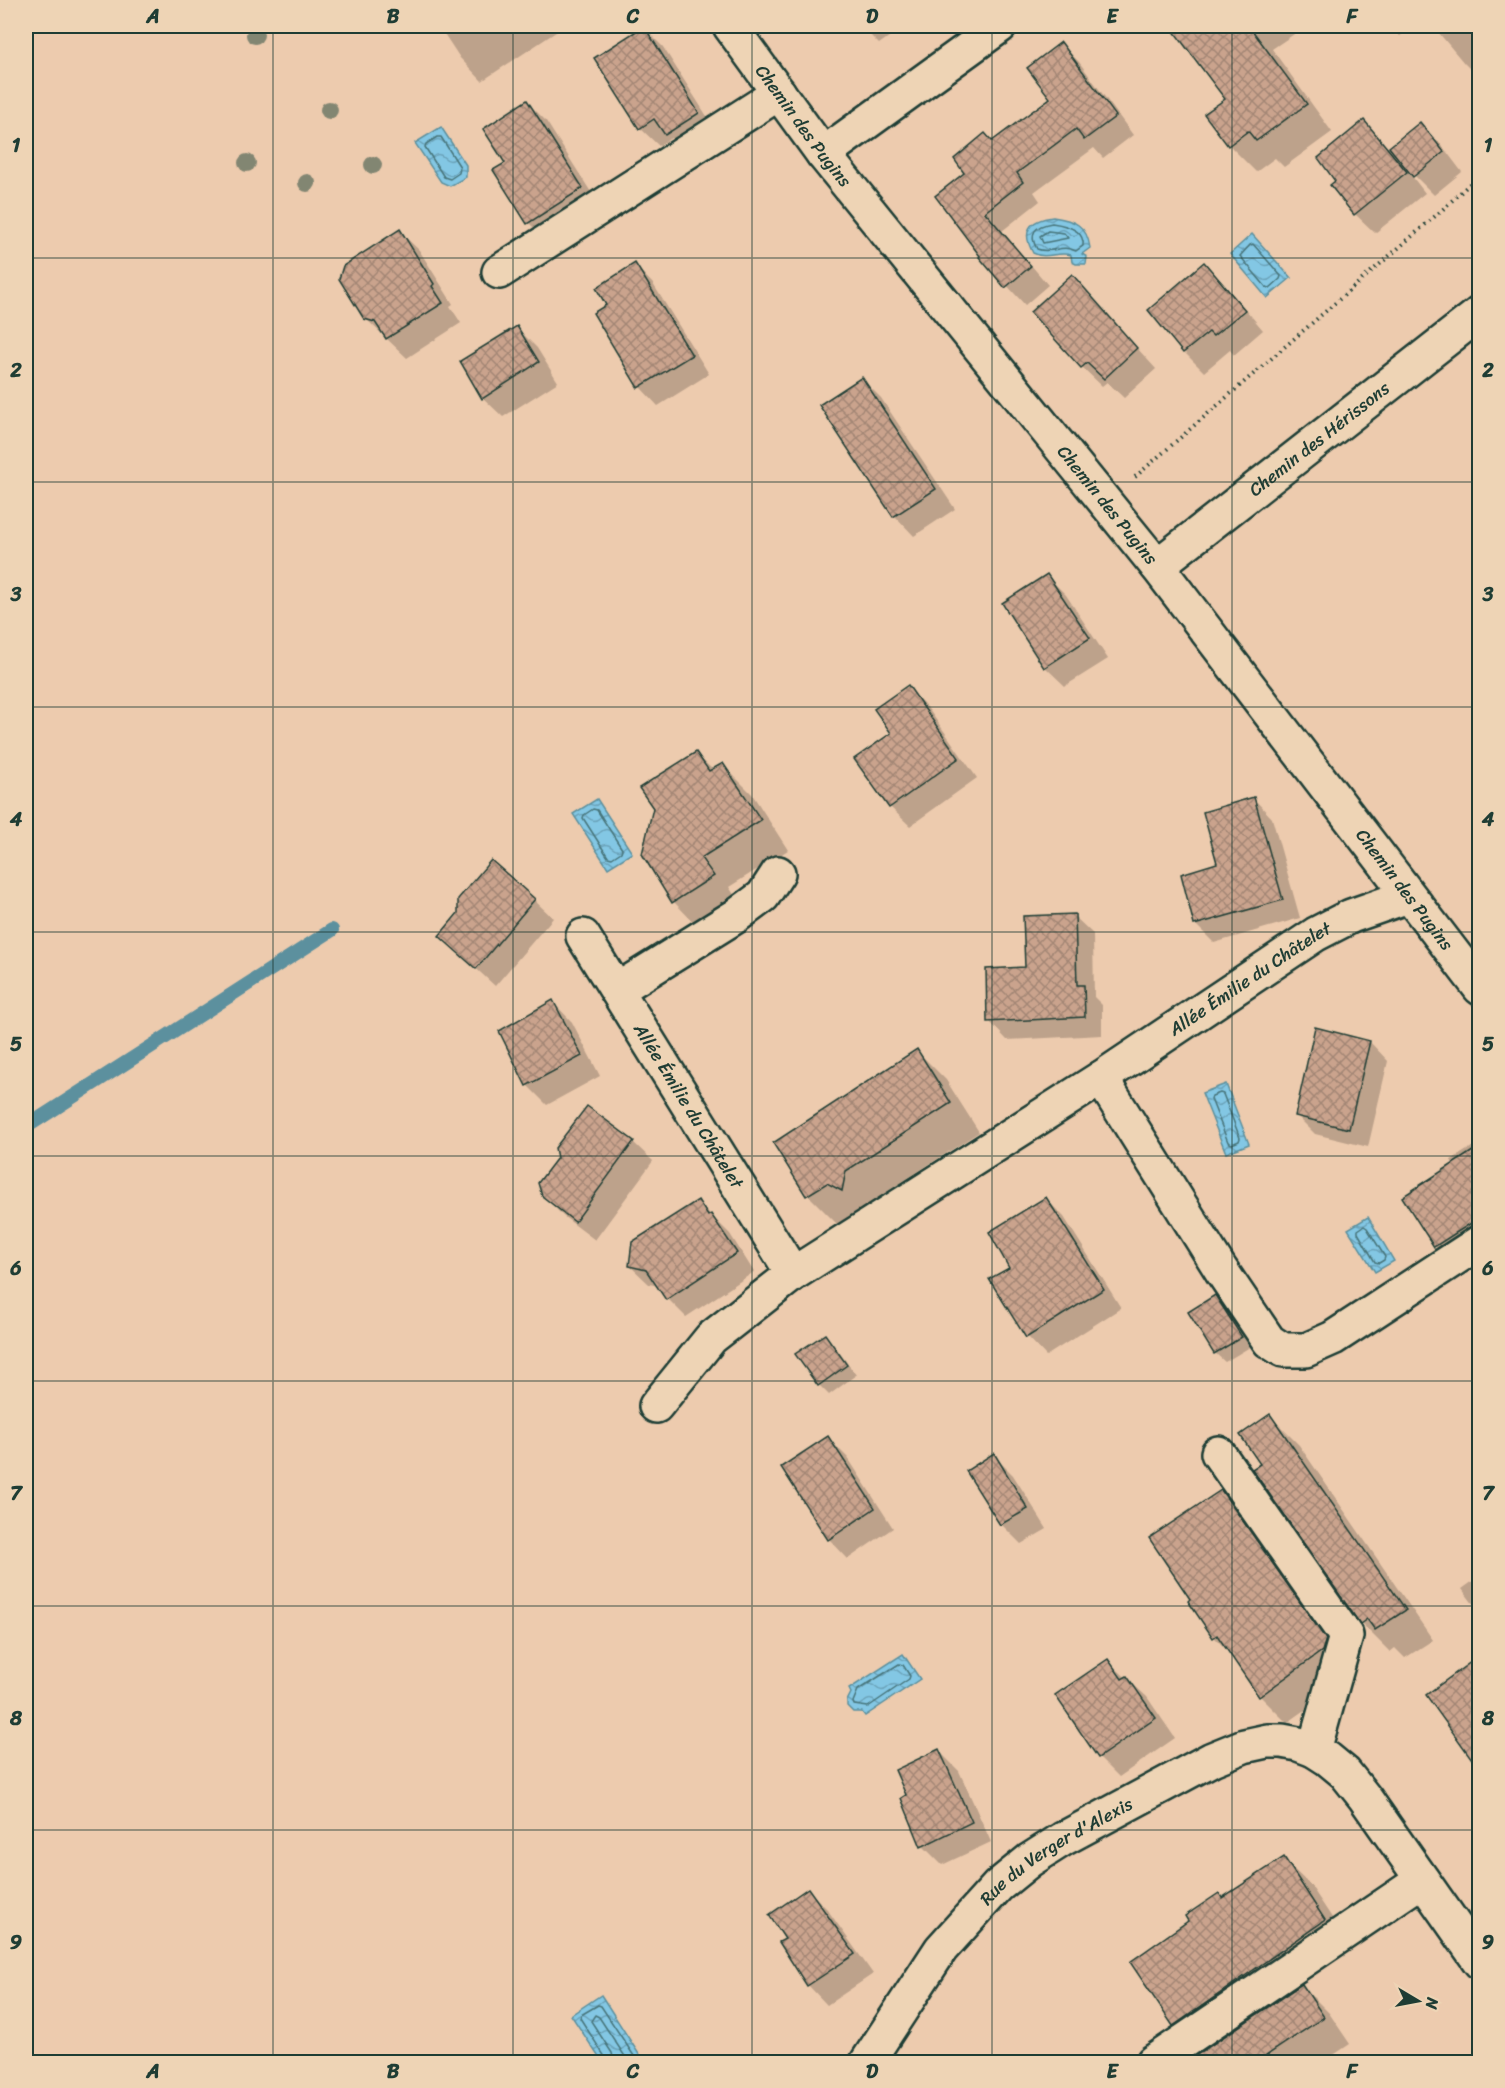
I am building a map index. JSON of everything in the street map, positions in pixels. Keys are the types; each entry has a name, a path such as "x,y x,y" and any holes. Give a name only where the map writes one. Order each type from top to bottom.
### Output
{"street":[{"name":"Chemin des Pugins","path":"730,26 823,154 1157,566 1479,988"},
{"path":"823,154 1000,26"},
{"path":"499,272 779,93"},
{"name":"Chemin des Hérissons","path":"1157,566 1479,313"},
{"path":"617,990 736,916 762,896 778,873"},
{"name":"Allée Émilie du Châtelet","path":"657,1406 711,1338 793,1274 1101,1078 1316,934 1351,916 1408,896"},
{"name":"Allée Émilie du Châtelet","path":"584,936 793,1274"},
{"path":"1101,1078 1221,1270 1269,1341 1283,1350 1306,1350 1333,1338 1479,1242"},
{"path":"1218,1453 1347,1636 1314,1750"},
{"name":"Rue du Verger d'Alexis","path":"867,2062 940,1949 998,1886 1030,1860 1064,1839 1222,1755 1244,1746 1267,1741 1282,1741 1314,1750 1345,1773 1479,1962"},
{"path":"1153,2062 1422,1880"}],"path":[{"path":"1103,501 1161,455 1441,211 1479,174"}],"water":[{"path":"441,127 466,165 466,177 450,186 441,182 415,143"},
{"path":"1053,217 1073,222 1083,229 1090,248 1082,254 1087,257 1086,264 1072,262 1071,255 1043,256 1033,253 1028,239 1030,228 1038,221"},
{"path":"1252,234 1291,278 1267,298 1230,254"},
{"path":"597,799 632,853 608,868 573,814"},
{"path":"1226,1084 1249,1144 1226,1153 1202,1093"},
{"path":"1368,1217 1394,1261 1375,1272 1348,1229"},
{"path":"903,1654 920,1679 865,1716 862,1712 853,1712 847,1706 851,1693 849,1689"},
{"path":"601,1995 642,2059 636,2062 602,2062 571,2015"}],"building":[{"path":"644,26 699,113 665,135 654,119 639,129 594,58"},
{"path":"1170,26 1249,26 1307,104 1256,141 1248,131 1228,146 1204,114 1225,99"},
{"path":"1061,42 1116,116 1084,140 1076,129 1017,173 1023,182 985,212 1031,266 1005,288 979,257 935,196 964,173 954,159 985,133 992,141 1050,98 1027,68"},
{"path":"527,100 583,188 527,224 493,170 505,163 483,129"},
{"path":"1364,120 1407,172 1354,215 1330,185 1335,181 1318,158"},
{"path":"1420,122 1444,152 1413,177 1389,147"},
{"path":"400,229 443,303 386,339 375,322 364,319 339,279 343,266"},
{"path":"1204,262 1245,310 1213,336 1209,332 1183,353 1148,310"},
{"path":"635,263 692,355 638,388 593,313 606,305 596,288"},
{"path":"1072,274 1137,348 1104,379 1087,363 1081,368 1030,312"},
{"path":"517,326 539,362 482,399 460,361"},
{"path":"862,377 936,489 893,517 819,405"},
{"path":"1047,574 1090,638 1044,668 1002,603"},
{"path":"908,685 959,758 889,808 854,759 891,733 874,709"},
{"path":"696,752 709,771 723,763 761,820 701,858 714,876 672,903 642,854 653,808 639,788"},
{"path":"1254,797 1283,900 1194,925 1181,874 1217,863 1203,812"},
{"path":"491,860 535,899 476,969 439,936 458,913 458,899"},
{"path":"1075,914 1077,985 1084,985 1085,1017 987,1022 986,969 1025,967 1023,916"},
{"path":"553,1000 582,1056 526,1086 499,1031"},
{"path":"1315,1027 1370,1041 1349,1129 1295,1116"},
{"path":"917,1049 951,1103 846,1171 842,1191 827,1183 806,1196 773,1143"},
{"path":"587,1106 634,1141 575,1222 542,1196 538,1183 557,1158 555,1148"},
{"path":"1479,1147 1479,1218 1434,1247 1402,1197"},
{"path":"1046,1197 1104,1289 1026,1338 989,1279 1009,1268 989,1232"},
{"path":"698,1200 708,1216 711,1214 737,1253 666,1300 646,1270 629,1266 632,1242"},
{"path":"1215,1295 1242,1337 1214,1354 1188,1312"},
{"path":"825,1334 847,1365 818,1386 795,1354"},
{"path":"1270,1414 1406,1610 1375,1630 1367,1619 1360,1624 1252,1469 1260,1464 1240,1435"},
{"path":"828,1436 875,1508 828,1540 781,1467"},
{"path":"994,1453 1028,1509 1000,1525 966,1471"},
{"path":"1221,1490 1326,1639 1322,1651 1259,1697 1217,1635 1213,1638 1149,1538"},
{"path":"1479,1656 1479,1769 1426,1695"},
{"path":"1108,1659 1122,1679 1127,1676 1156,1718 1098,1758 1055,1695"},
{"path":"939,1749 972,1822 921,1847 901,1798 906,1795 895,1770"},
{"path":"1284,1857 1325,1920 1173,2026 1130,1962 1188,1921 1185,1916 1219,1893 1222,1898"},
{"path":"808,1888 855,1954 807,1986 779,1942 785,1939 769,1915"},
{"path":"1302,1984 1324,2017 1257,2062 1198,2062 1194,2057"}],"waterway":[{"path":"26,1127 332,930"}]}
